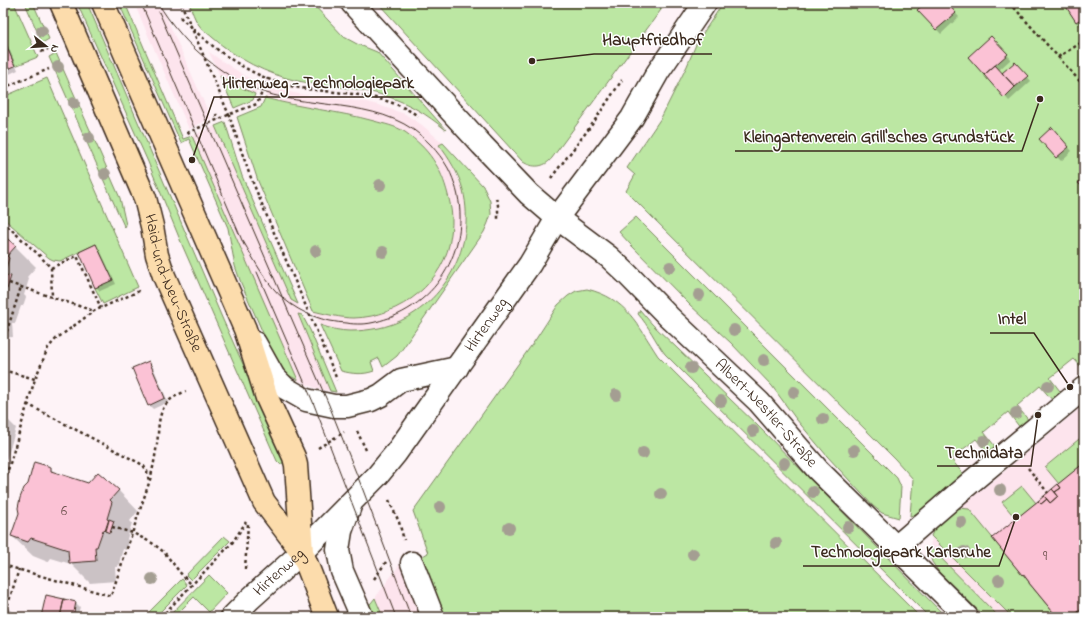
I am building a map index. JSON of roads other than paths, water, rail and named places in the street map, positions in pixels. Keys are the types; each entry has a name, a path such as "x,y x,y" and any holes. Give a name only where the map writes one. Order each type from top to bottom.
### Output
{"main road":[{"name":"Haid-und-Neu-Straße","path":"61,3 145,198 157,255 164,276 264,502 302,552 327,617"},
{"name":"Haid-und-Neu-Straße","path":"103,3 245,329 267,398 294,457 296,465 302,552"}],"street":[{"name":"Albert-Nestler-Straße","path":"352,3 529,194 557,218 609,257 626,273 669,317 759,402 818,470 967,617"},
{"name":"Hirtenweg","path":"232,617 302,552 378,475 407,439 530,264 557,218 632,118 658,72 705,3"},
{"path":"245,329 274,377 286,388 306,400 321,404 341,406 360,403 381,395 401,380 457,368"},
{"path":"896,547 1084,388"},
{"path":"352,501 340,531 338,550 342,571 362,617"},
{"path":"412,563 433,617"}],"tram line":[{"path":"141,3 244,245"},
{"path":"158,3 173,25 196,50 217,67 252,88 284,98 373,112 394,119 413,130 431,145 442,159 448,168 456,189 460,212 459,233 453,254 444,274 430,291 413,306 392,317 373,323 355,324 330,321 298,309 284,299 272,286 261,272 243,241"},
{"path":"159,12 329,405 411,617"},
{"path":"257,272 313,402 396,617"}],"place":[{"name":"Hauptfriedhof","path":"532,61"},
{"name":"Kleingartenverein Grill'sches Grundstück","path":"1040,99"},
{"name":"Hirtenweg - Technologiepark","path":"192,160"},
{"name":"Intel","path":"1070,387"},
{"name":"Technidata","path":"1038,415"},
{"name":"Technologiepark Karlsruhe","path":"1016,517"}]}
